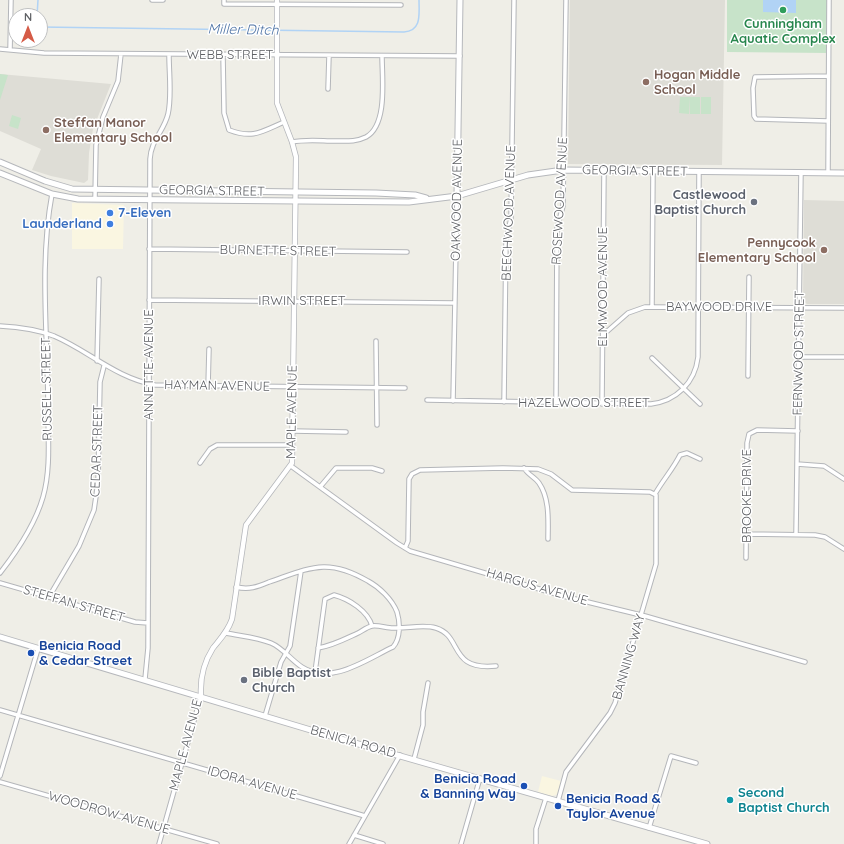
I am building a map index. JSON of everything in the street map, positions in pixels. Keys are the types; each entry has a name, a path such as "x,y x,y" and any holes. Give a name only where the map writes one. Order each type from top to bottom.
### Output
{"main road":[{"name":"OAKWOOD AVENUE","path":"457,196 460,0"},
{"name":"GEORGIA STREET","path":"0,162 56,185 95,190 415,195 429,199"},
{"name":"GEORGIA STREET","path":"0,173 52,194 78,199 409,202 457,196 540,172 563,170 844,173"},
{"name":"BENICIA ROAD","path":"0,637 265,716 707,844"}],"street":[{"path":"10,50 11,0"},
{"path":"152,0 163,0"},
{"path":"330,0 330,5"},
{"path":"382,0 382,5"},
{"name":"BEECHWOOD AVENUE","path":"504,402 506,240 511,218 512,180 514,0"},
{"name":"ROSEWOOD AVENUE","path":"556,403 557,228 563,206 566,0"},
{"path":"828,173 829,0"},
{"path":"224,2 277,2 330,5 401,5"},
{"name":"MAPLE AVENUE","path":"158,844 201,696 201,687 206,661 226,633 232,619 246,525 254,512 291,466 296,157 292,142 277,103 277,2"},
{"name":"WEBB STREET","path":"0,49 44,53 169,55 460,56"},
{"path":"95,199 96,145 103,117 118,81 121,54"},
{"name":"ANNETTE AVENUE","path":"145,679 147,671 148,623 150,150 168,114 169,55"},
{"path":"223,55 224,113 229,130 242,135 251,135 284,122"},
{"path":"328,89 329,56"},
{"path":"292,142 354,141 366,137 372,132 379,122 382,108 382,56"},
{"path":"828,76 755,77 752,88 754,116 756,119 828,121"},
{"name":"ELMWOOD AVENUE","path":"602,404 604,170"},
{"path":"652,307 653,171"},
{"name":"HAZELWOOD STREET","path":"427,400 602,404 659,403 674,396 684,388 697,367 699,171"},
{"name":"FERNWOOD STREET","path":"796,534 801,172"},
{"name":"RUSSELL STREET","path":"0,573 26,537 43,498 46,486 49,452 46,334 47,239 52,194"},
{"name":"OAKWOOD AVENUE","path":"453,401 457,196"},
{"name":"BURNETTE STREET","path":"149,250 407,252"},
{"path":"748,376 749,277"},
{"path":"97,361 99,279"},
{"name":"IRWIN STREET","path":"149,300 455,302"},
{"name":"BAYWOOD DRIVE","path":"603,335 628,313 645,307 844,308"},
{"name":"HAYMAN AVENUE","path":"0,326 21,327 46,334 104,366 127,377 149,384 208,387 405,388"},
{"path":"376,341 377,425"},
{"path":"208,387 209,349"},
{"path":"798,357 844,357"},
{"path":"652,358 700,404"},
{"name":"CEDAR STREET","path":"49,597 79,546 94,510 98,482 100,382 104,366"},
{"name":"BROOKE DRIVE","path":"746,558 747,443 749,434 757,430 798,431"},
{"path":"292,431 346,432"},
{"path":"200,463 210,449 218,445 292,445"},
{"path":"405,548 408,541 409,479 412,474 424,469 538,469 551,474 572,490 655,494 660,483 677,463 680,455 687,453 700,459"},
{"path":"797,464 824,466 844,479"},
{"name":"HARGUS AVENUE","path":"291,466 405,548 563,596 805,662"},
{"path":"320,487 336,468 372,468 382,471"},
{"path":"524,468 539,482 544,495 548,510 548,539"},
{"name":"BANNING WAY","path":"558,801 566,772 610,713 615,703 656,564 657,498 655,494"},
{"path":"747,534 815,535 825,537 844,549"},
{"path":"226,633 272,643 303,668 315,672 330,674 341,671 393,647 397,643 399,628 398,616 390,600 374,584 363,578 331,566 317,566 251,589 236,587"},
{"path":"265,716 281,662 290,646 302,571"},
{"name":"STEFFAN STREET","path":"0,583 135,622 148,623"},
{"path":"315,672 326,599 329,596 337,596 359,608 367,616 372,626"},
{"path":"318,648 340,642 372,626 399,628 427,627 440,630 452,640 460,656 464,660 480,666 496,666"},
{"path":"0,776 38,649"},
{"path":"414,759 423,725 423,712 428,683"},
{"name":"IDORA AVENUE","path":"0,710 365,816"},
{"path":"349,844 400,755"},
{"path":"649,828 671,756 696,763"},
{"path":"461,844 480,778"},
{"name":"WOODROW AVENUE","path":"0,782 217,844"},
{"path":"536,844 536,829 546,798"},
{"path":"354,835 383,844"}],"shaded area":[{"name":"Hogan Middle School","path":"570,0 725,0 722,165 568,164"},
{"name":"Steffan Manor Elementary School","path":"0,74 111,84 93,129 89,153 88,180 84,183 51,176 32,170 41,149 0,131"},
{"name":"Pennycook Elementary School","path":"804,200 844,201 844,304 807,304 803,301"},
{"path":"72,203 124,205 123,249 72,249"},
{"path":"542,776 561,781 558,794 552,796 538,792"}],"green space":[{"path":"727,0 829,0 828,53 727,52"},
{"path":"0,74 8,75 0,100"},
{"path":"680,97 690,97 689,114 679,113"},
{"path":"690,97 700,97 700,114 690,114"},
{"path":"701,97 711,97 711,114 701,114"},
{"path":"12,115 21,118 18,129 9,126"}],"water":[{"path":"763,0 796,0 796,13 763,12"}],"waterway":[{"name":"Miller Ditch","path":"38,0 38,8"},
{"name":"Miller Ditch","path":"48,27 404,32 414,29 417,25 419,16 419,0"}],"place":[{"name":"Cunningham Aquatic Complex","path":"783,10"},
{"name":"Hogan Middle School","path":"646,82"},
{"name":"Steffan Manor Elementary School","path":"46,130"},
{"name":"Castlewood Baptist Church","path":"754,202"},
{"name":"7-Eleven","path":"110,213"},
{"name":"Launderland","path":"110,224"},
{"name":"Pennycook Elementary School","path":"824,250"},
{"name":"Benicia Road & Cedar Street","path":"31,653"},
{"name":"Bible Baptist Church","path":"244,680"},
{"name":"Benicia Road & Banning Way","path":"524,786"},
{"name":"Second Baptist Church","path":"730,800"},
{"name":"Benicia Road & Taylor Avenue","path":"558,806"}]}
